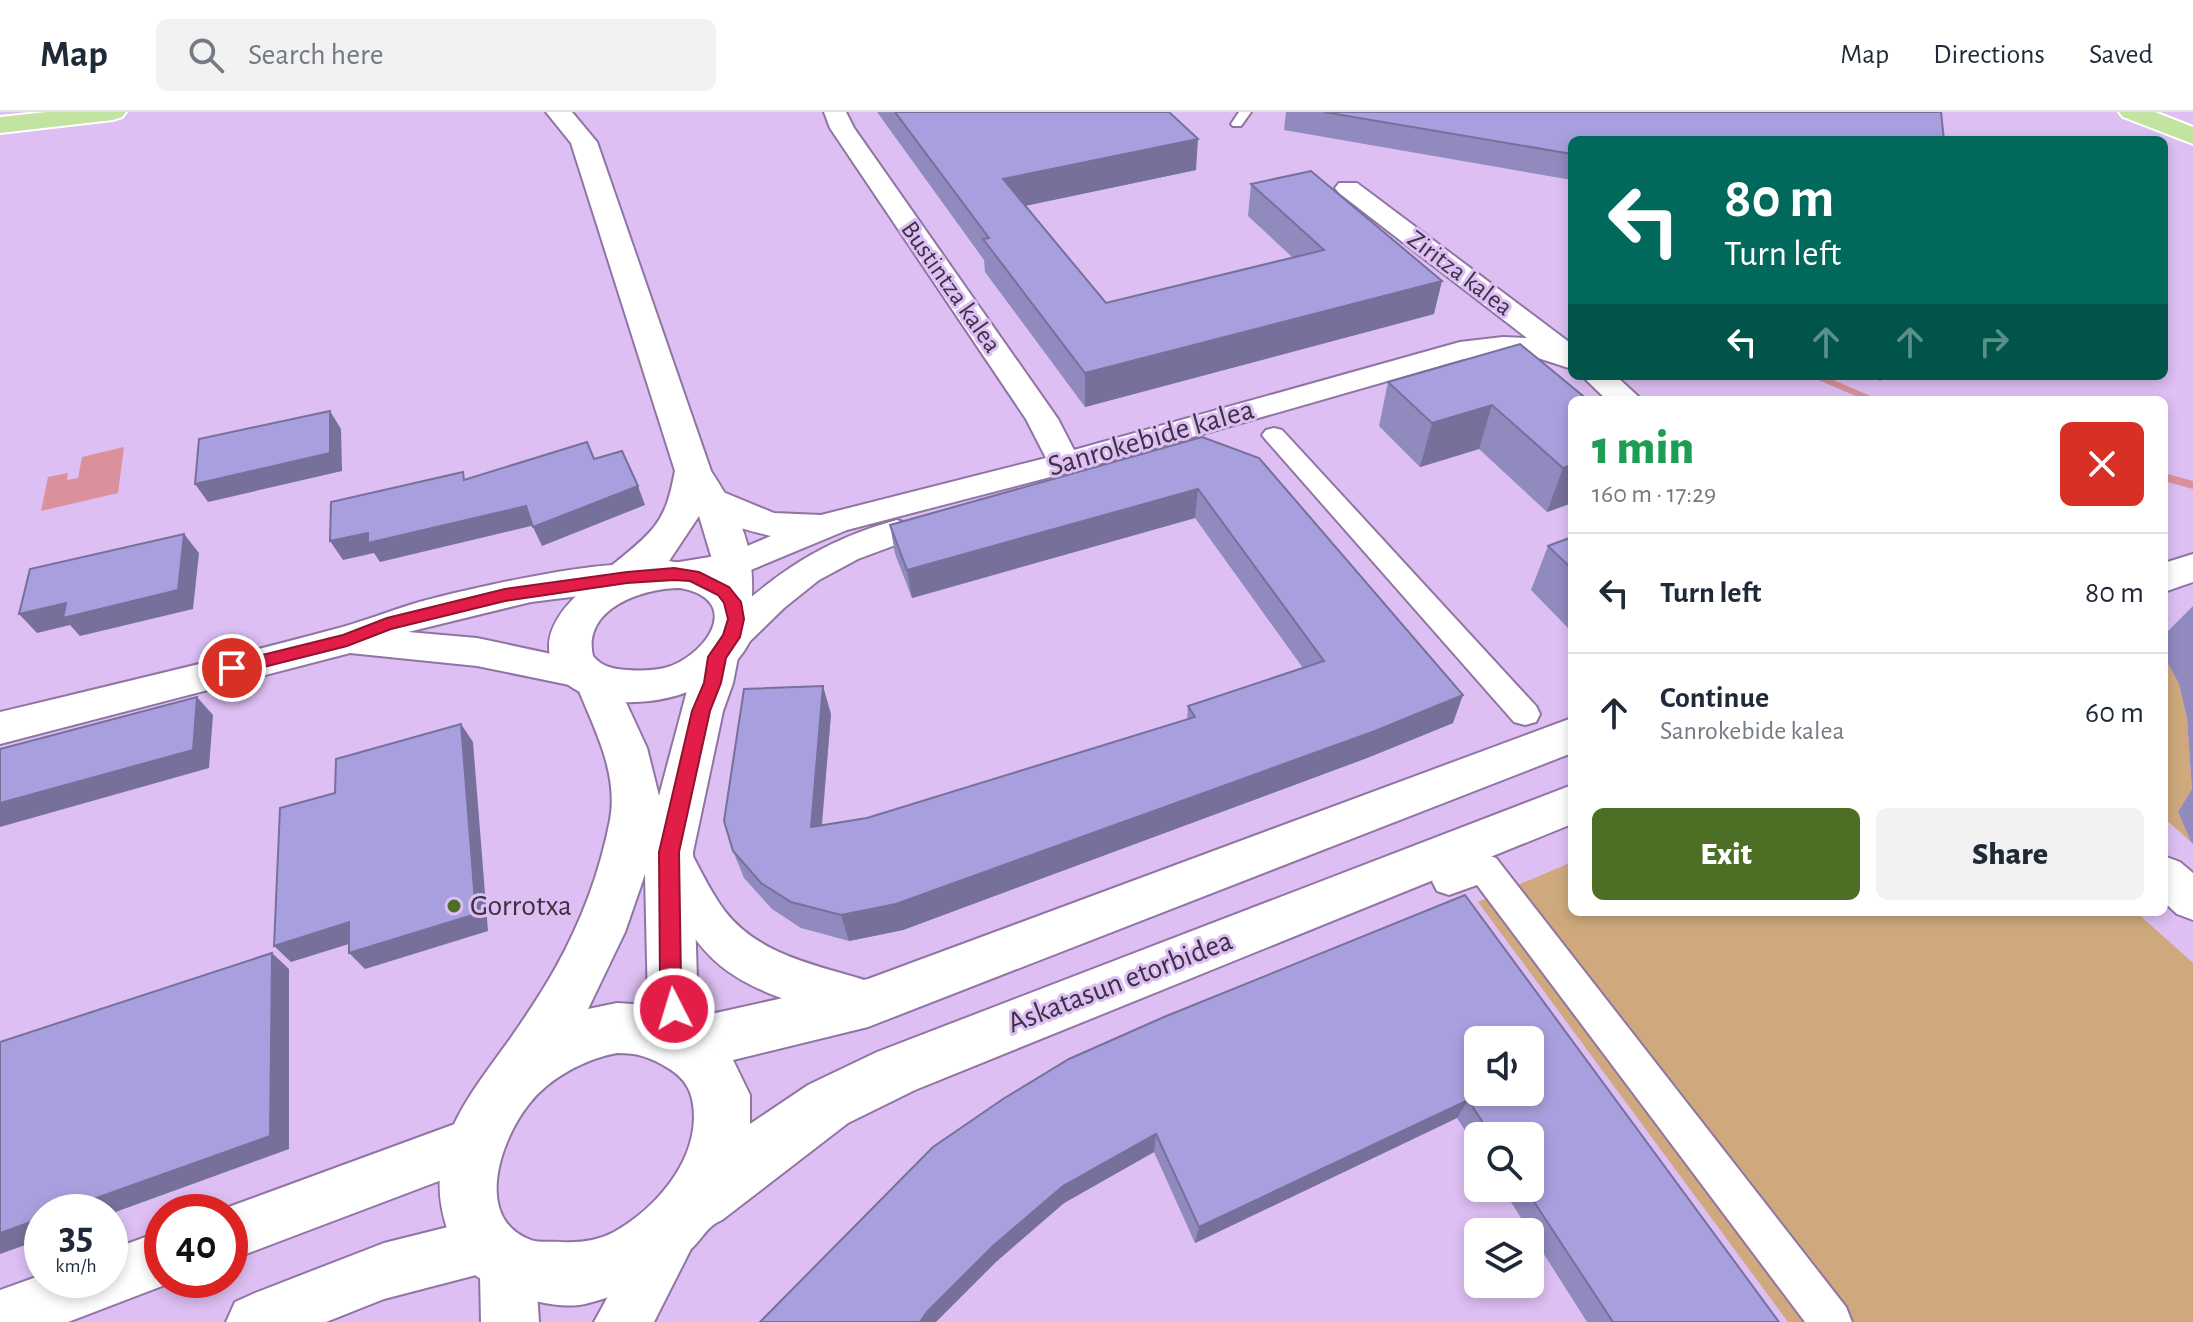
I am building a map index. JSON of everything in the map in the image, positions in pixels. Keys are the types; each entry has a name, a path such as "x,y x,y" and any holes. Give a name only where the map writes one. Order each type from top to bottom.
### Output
{"main road":[{"path":"0,125 113,112"},
{"path":"2132,112 2193,136"},
{"path":"2177,112 2193,119"}],"street":[{"path":"559,112 589,132 702,485 729,615 712,683 701,711 669,852 671,980 683,1042"},
{"name":"Bustintza kalea","path":"835,112 842,128 1042,419 1065,463"},
{"name":"Ziritza kalea","path":"1348,188 1568,374"},
{"name":"Sanrokebide kalea","path":"729,615 836,522 1065,463 1460,351 1496,344 1522,344 1568,375"},
{"name":"Sanrokebide kalea","path":"729,615 853,546 1478,368 1527,364 1568,376"},
{"name":"Ziritza kalea","path":"1578,380 1616,396"},
{"path":"1274,435 1525,714"},
{"path":"702,485 759,523 794,527 836,522"},
{"path":"510,1322 496,1252 470,1208 467,1176 474,1143 490,1111 558,1013 585,964 618,890 635,814 631,770 590,678 573,659 571,643 576,625 588,608 640,580 683,513 691,495 702,485"},
{"path":"2168,576 2193,567"},
{"path":"0,728 347,640 387,624 505,595 640,580 711,582 724,591 729,615 697,672 672,683 645,688 619,688 590,678 477,652 347,640"},
{"path":"683,1042 868,1003 1568,737"},
{"name":"Askatasun etorbidea","path":"687,1212 769,1145 828,1104 896,1071 1568,806"},
{"path":"669,852 700,910 727,945 777,974 868,1003"},
{"path":"1449,881 1484,868 1831,1322"},
{"path":"2168,878 2193,900"},
{"path":"513,1081 544,1055 578,1037 614,1029 636,1029 683,1042 710,1067 722,1097 724,1131 714,1169 623,1322"},
{"path":"248,1226 474,1143"},
{"path":"297,1316 384,1271 496,1252 532,1271 568,1274 608,1267 647,1248 687,1212"},
{"path":"0,1319 56,1298"}],"lane":[{"path":"1237,124 1245,112"}],"shaded area":[{"path":"124,447 118,493 41,511 48,477 68,473 67,480 78,478 82,457"},
{"path":"2168,663 2179,684 2187,718 2192,789 2178,812 2191,842 2168,822"},
{"path":"1568,864 1568,916 2140,916 2193,963 2193,1322 1788,1322 1478,902"}],"building":[{"path":"895,112 1169,112 1198,139 1003,179 1106,303 1324,250 1251,184 1311,171 1442,281 1085,373 983,239 989,238"},
{"path":"1324,112 1941,112 1944,136 1568,136 1568,153"},
{"path":"1520,344 1583,396 1568,396 1568,466 1563,468 1492,405 1432,423 1388,382"},
{"path":"330,411 330,453 195,484 199,439"},
{"path":"1202,437 1259,458 1463,695 1375,731 896,904 841,915 791,902 761,883 733,851 724,821 744,689 823,686 811,827 867,818 1195,717 1188,706 1324,661 1198,489 907,570 890,525"},
{"path":"587,442 594,459 622,451 638,486 533,527 526,506 368,543 368,533 330,541 331,502 463,472 464,480"},
{"path":"184,534 178,590 63,618 66,603 19,614 30,569"},
{"path":"1568,538 1568,565 1548,546"},
{"path":"197,697 193,750 0,803 0,749"},
{"path":"461,724 476,914 349,953 349,922 274,946 280,808 335,793 336,759"},
{"path":"1465,895 1779,1322 1613,1322 1534,1202 1544,1202 1544,1122 1483,1122 1472,1106 1544,1106 1544,1026 1464,1026 1464,1102 1199,1227 1156,1134 1063,1186 993,1246 920,1322 760,1322 933,1147 1069,1059 1164,1017"},
{"path":"272,953 270,1136 107,1194 24,1194 24,1224 0,1233 0,1042"}],"waterway":[{"path":"1824,380 1865,396"},
{"path":"2168,478 2193,485"}],"place":[{"name":"Gorrotxa","path":"454,906"}],"route":[{"path":"232,668 347,640 387,624 505,595 627,577 674,574 711,582 724,591 732,602 736,619 731,637 717,657 712,683 701,711 669,852 674,1009"}]}
